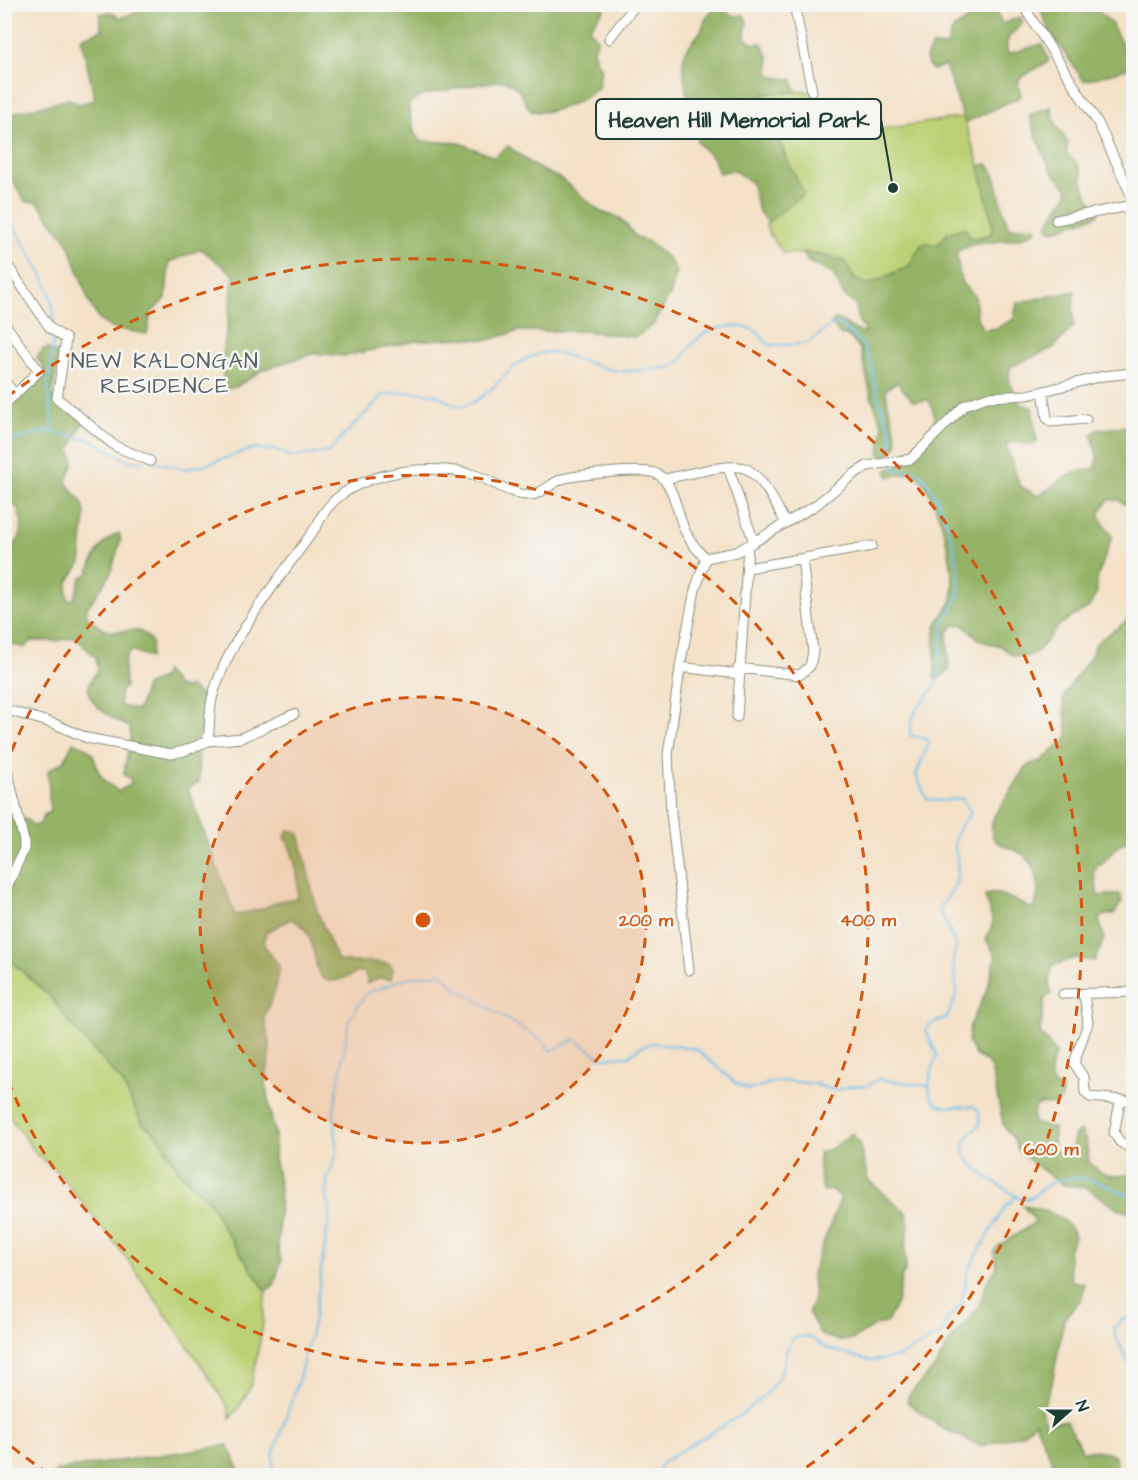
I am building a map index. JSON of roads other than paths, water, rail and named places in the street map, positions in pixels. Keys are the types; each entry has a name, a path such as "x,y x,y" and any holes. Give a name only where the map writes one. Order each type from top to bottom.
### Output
{"street":[{"path":"609,39 636,4"},
{"path":"794,4 812,91"},
{"path":"1022,4 1098,123 1134,203 1056,220"},
{"path":"4,260 54,331 66,339 57,398 115,446 150,461"},
{"path":"4,323 39,371 4,405"},
{"path":"706,558 736,552 751,544 816,505 867,466 915,456 965,405 987,397 1043,391 1103,376 1134,373"},
{"path":"5,381 15,394"},
{"path":"1043,391 1049,421 1086,419"},
{"path":"664,479 742,467 753,474 785,522"},
{"path":"208,741 215,689 242,633 318,524 322,514 345,494 387,474 427,468 470,473 524,495 539,493 561,480 581,476 638,471 654,472 664,479 687,536 706,558"},
{"path":"728,468 751,544 738,671 737,717"},
{"path":"748,568 872,546"},
{"path":"689,970 670,813 668,755 680,666 695,590 706,558"},
{"path":"680,666 800,675 810,666 813,652 802,559"},
{"path":"4,709 55,724 87,738 171,754 208,741 241,738 294,714"},
{"path":"4,757 24,841 4,894"},
{"path":"1064,994 1134,992"},
{"path":"1084,994 1088,1023 1075,1066 1083,1076 1083,1087 1088,1096 1120,1102 1134,1101"},
{"path":"1120,1102 1114,1133 1120,1142 1134,1150"}],"waterway":[{"path":"4,206 44,278 50,293 54,326"},
{"path":"152,461 185,469 255,448 279,451 292,457 328,452 383,395 408,392 427,393 461,406 484,395 511,369 522,362 534,355 549,352 563,354 611,370 669,368 681,360 700,336 714,329 729,326 745,327 759,334 769,345 794,345 804,344 827,328 840,324 862,344 871,364 878,398 892,432 891,459"},
{"path":"53,433 48,384 54,335"},
{"path":"4,443 47,431 92,440 128,461 143,462"},
{"path":"893,464 896,470 917,471 934,493 948,526 959,576 958,594 944,621 937,680 914,713 910,732 911,736 927,739 929,743 916,775 927,799 941,801 962,798 971,813 962,824 955,840 958,871 955,886 939,910 956,945 953,961 957,993 947,1017 929,1025 926,1031 937,1055 930,1091 936,1103 943,1106 972,1106 979,1111 980,1124 966,1140 965,1154 977,1169 1021,1199 1033,1197 1049,1184 1070,1178 1081,1178 1103,1184 1134,1198"},
{"path":"273,1469 273,1455 298,1382 314,1320 330,1211 326,1198 327,1180 337,1154 334,1110 349,1019 367,993 407,978 441,973 455,987 541,1040 551,1051 575,1039 602,1058 629,1056 640,1047 653,1043 696,1049 737,1084 749,1090 773,1082 787,1081 815,1084 835,1091 850,1086 867,1086 879,1079 929,1086"},
{"path":"659,1476 660,1465 737,1418 764,1395 779,1376 792,1338 808,1336 826,1348 870,1361 899,1357 942,1333 947,1320 961,1305 968,1270 1005,1207 1017,1196"},
{"path":"1134,1317 1122,1320 1113,1329 1132,1373 1131,1416 1134,1430"}],"place":[{"name":"Heaven Hill Memorial Park","path":"893,188"}],"district":[{"name":"NEW KALONGAN RESIDENCE","path":"165,374"}]}
